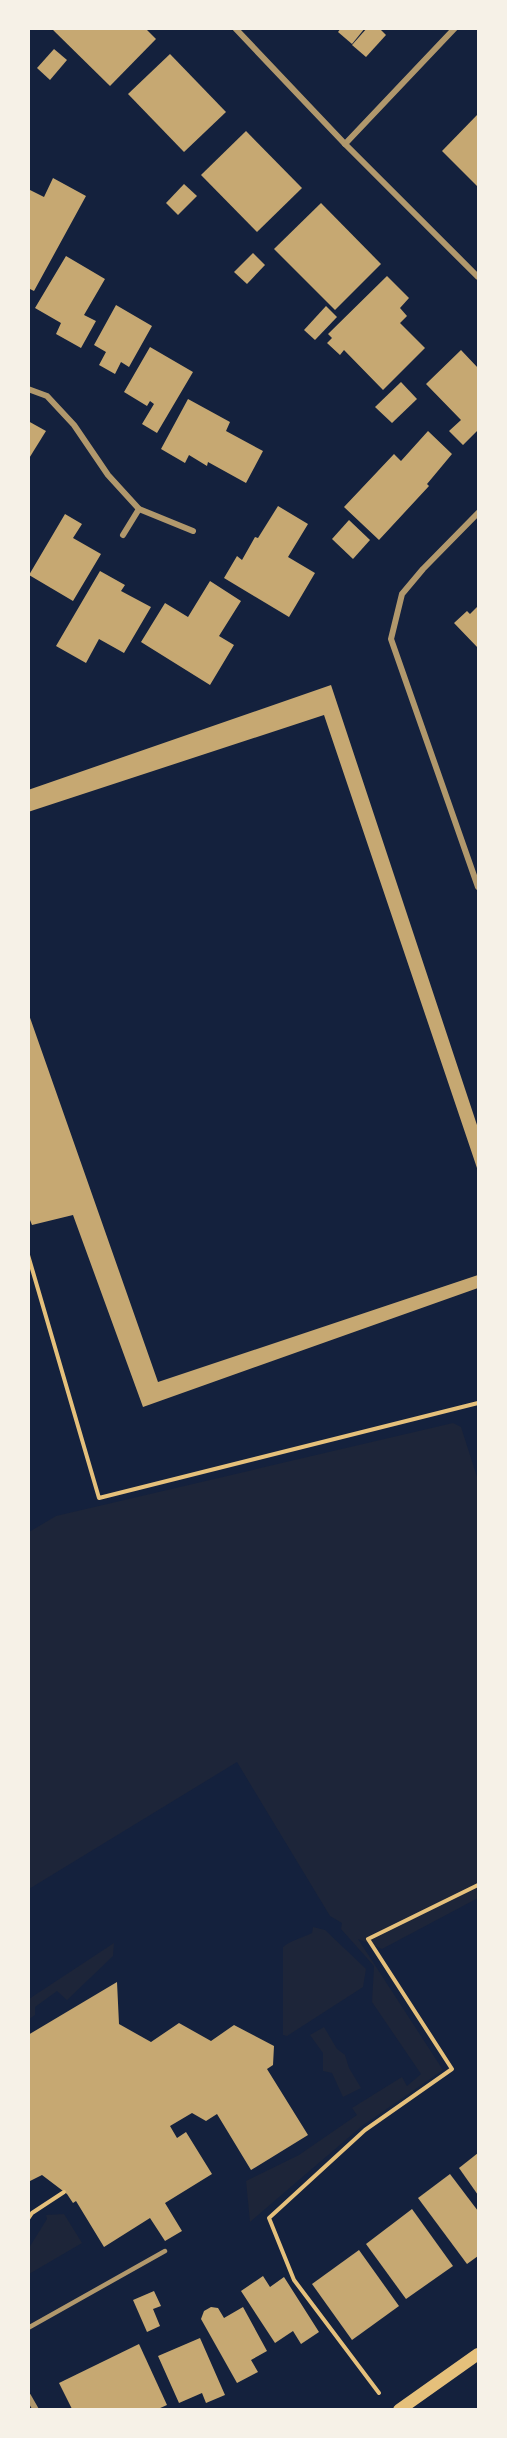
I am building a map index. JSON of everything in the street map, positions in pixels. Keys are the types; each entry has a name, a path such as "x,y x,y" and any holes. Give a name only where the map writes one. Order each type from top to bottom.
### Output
{"main road":[{"path":"399,2409 478,2354"}],"street":[{"path":"235,28 345,144 478,277"},
{"path":"345,144 455,28"},
{"path":"28,390 47,396 74,425 108,475 139,509 193,531"},
{"path":"123,535 139,509"},
{"path":"478,513 402,594 391,639 478,883"},
{"path":"28,2396 36,2409"}],"lane":[{"path":"28,2328 165,2251"}],"path":[{"path":"28,1255 99,1498 478,1403"},
{"path":"385,2400 294,2280 270,2218 364,2130 452,2069 368,1940 478,1885"},
{"path":"28,2219 32,2213 64,2192"}],"shaded area":[{"path":"453,1423 461,1427 478,1480 478,1898 382,1949 358,1939 443,2070 362,2126 250,2222 246,2181 299,2155 357,2115 352,2108 402,2077 407,2086 421,2074 372,2002 374,1966 341,1929 342,1923 330,1916 237,1762 29,1889 29,1532 56,1516"},
{"path":"313,1927 325,1930 366,1969 363,1987 287,2036 283,2035 283,1947 312,1933"},
{"path":"114,1943 113,1956 67,2000 57,1991 35,2007 35,2015 29,2019 29,1999"},
{"path":"324,2027 337,2049 345,2055 349,2068 361,2088 343,2097 332,2073 323,2071 323,2053 310,2035"},
{"path":"64,2214 82,2243 29,2274 29,2248 47,2219 46,2215"}],"building":[{"path":"51,28 145,28 156,39 110,86"},
{"path":"341,28 365,28 352,44 338,32"},
{"path":"367,28 379,28 386,35 366,57 352,45"},
{"path":"54,49 67,60 50,80 37,68"},
{"path":"170,54 226,112 184,152 128,94"},
{"path":"478,114 478,187 442,151"},
{"path":"246,131 302,188 257,232 201,175"},
{"path":"53,178 86,196 34,291 28,288 28,189 44,197"},
{"path":"184,184 197,196 178,215 166,203"},
{"path":"321,203 381,264 335,310 274,249"},
{"path":"253,253 265,265 247,284 234,272"},
{"path":"66,256 105,279 84,315 96,321 81,348 56,334 61,323 35,308"},
{"path":"387,276 409,298 400,308 407,316 400,323 425,348 383,390 344,350 340,355 327,343 332,338 328,334"},
{"path":"116,305 152,326 129,367 121,362 115,374 99,365 106,352 94,345"},
{"path":"326,306 337,317 315,340 304,330"},
{"path":"150,347 193,372 157,433 142,424 154,404 150,401 147,406 124,392"},
{"path":"461,350 478,368 478,430 463,445 449,431 461,420 426,384"},
{"path":"401,382 417,399 392,423 375,407"},
{"path":"188,399 230,422 226,431 263,451 246,483 208,462 207,466 189,455 185,463 161,449"},
{"path":"28,421 46,431 28,460"},
{"path":"428,431 452,454 427,484 429,486 379,540 344,507 394,454 401,461"},
{"path":"278,506 308,524 288,557 315,573 289,617 224,578 237,556 242,560 255,537 258,538"},
{"path":"65,514 82,524 73,538 101,554 73,601 29,575"},
{"path":"349,520 370,540 353,559 332,539"},
{"path":"100,571 125,585 121,591 151,607 124,653 99,639 86,663 56,646"},
{"path":"210,581 241,601 219,636 234,645 210,685 141,642 165,603 188,617"},
{"path":"478,606 478,648 454,623 467,611 470,614"},
{"path":"331,685 478,1128 478,1171 324,715 28,812 28,790"},
{"path":"28,1012 158,1382 478,1275 478,1288 143,1407 73,1215 32,1225 28,1215"},
{"path":"117,1982 119,2024 151,2042 179,2023 211,2041 234,2025 274,2046 273,2065 267,2069 308,2135 251,2170 217,2114 206,2121 192,2113 170,2126 177,2138 186,2132 212,2174 165,2203 182,2231 165,2241 150,2218 104,2247 76,2201 73,2203 67,2194 42,2175 28,2182 28,2035"},
{"path":"478,2153 478,2195 459,2168"},
{"path":"450,2174 478,2211 478,2256 467,2264 418,2198"},
{"path":"412,2209 453,2266 406,2299 366,2244"},
{"path":"359,2250 399,2306 352,2340 312,2284"},
{"path":"263,2276 270,2287 284,2277 319,2332 301,2344 293,2331 275,2343 241,2291"},
{"path":"154,2291 161,2306 153,2309 160,2326 147,2332 133,2300"},
{"path":"211,2307 218,2308 224,2318 243,2307 267,2351 251,2360 258,2372 237,2383 201,2319 204,2311"},
{"path":"200,2338 225,2395 206,2403 202,2393 179,2403 158,2356"},
{"path":"139,2344 167,2405 158,2409 72,2409 59,2383"}]}
